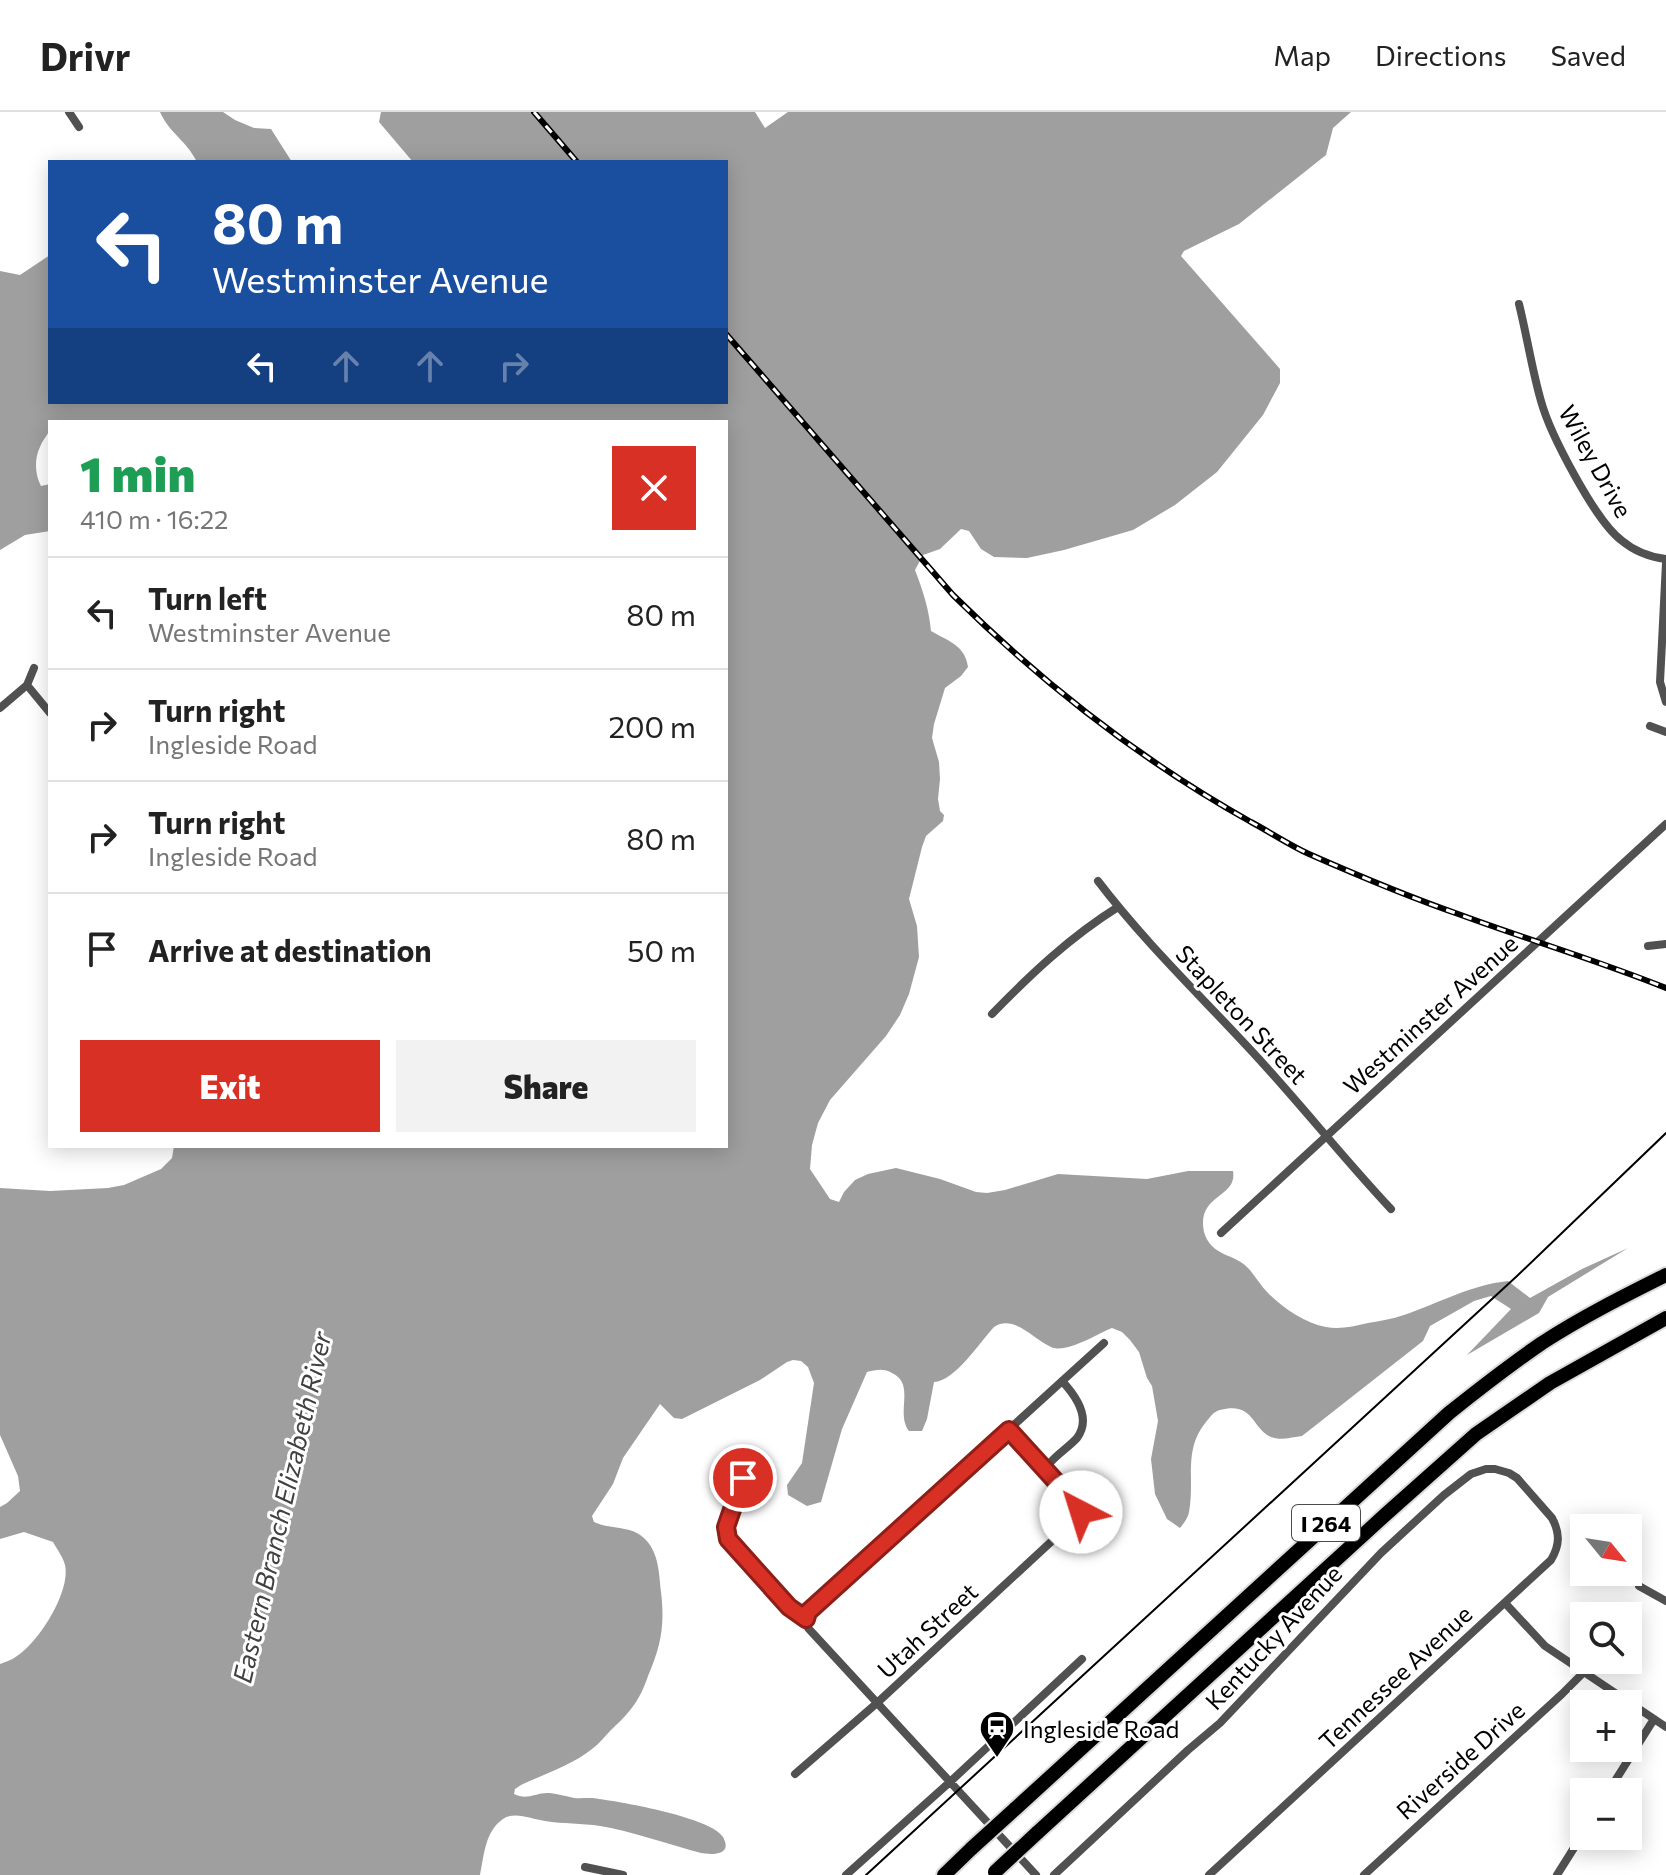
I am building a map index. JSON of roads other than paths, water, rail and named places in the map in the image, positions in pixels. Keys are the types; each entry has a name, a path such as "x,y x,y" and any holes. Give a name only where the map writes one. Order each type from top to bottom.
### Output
{"highway":[{"name":"I 264","path":"944,1875 1449,1413 1544,1342 1666,1275"},
{"name":"I 264","path":"993,1873 1476,1434 1550,1383 1666,1318"}],"street":[{"path":"69,112 79,127"},
{"name":"Wiley Drive","path":"1519,304 1541,403 1579,481 1613,534 1637,551 1666,561"},
{"path":"1666,561 1660,682 1666,702"},
{"path":"0,708 27,685 34,668"},
{"path":"27,685 48,711"},
{"path":"1650,726 1666,732"},
{"name":"Westminster Avenue","path":"1221,1233 1666,824"},
{"name":"Stapleton Street","path":"1098,881 1167,963 1259,1059 1391,1209"},
{"path":"992,1014 1063,945 1118,907"},
{"path":"1648,946 1666,944"},
{"path":"1036,1875 808,1628 806,1619 808,1612 1104,1343"},
{"path":"1048,1474 1049,1464 1076,1438 1083,1424 1080,1405 1062,1381"},
{"path":"1009,1430 1048,1474"},
{"name":"Kentucky Avenue","path":"1054,1875 1220,1723 1381,1553 1444,1495 1471,1474 1486,1469 1509,1473 1530,1493"},
{"name":"Utah Street","path":"795,1774 877,1703 1080,1515 1080,1508 1048,1474"},
{"path":"743,1478 726,1527 728,1539 789,1607 806,1619"},
{"name":"Tennessee Avenue","path":"1209,1875 1551,1560 1559,1542 1558,1534 1552,1518 1530,1493"},
{"path":"1639,1586 1666,1601"},
{"path":"1505,1603 1536,1638 1570,1663"},
{"path":"846,1875 1082,1659"},
{"name":"Riverside Drive","path":"1364,1875 1582,1674"},
{"path":"1585,1674 1666,1727"},
{"path":"1617,1778 1654,1719"},
{"path":"1557,1875 1573,1850"},
{"path":"585,1867 623,1875"}],"water":[{"path":"160,112 223,112 254,128 271,129 291,160 196,160"},
{"name":"Eastern Branch Elizabeth River","path":"381,112 755,112 765,128 788,112 1351,112 1333,128 1326,155 1239,224 1184,251 1181,256 1280,369 1280,383 1263,415 1217,472 1175,505 1133,530 1027,558 994,557 981,549 969,531 961,529 940,549 923,555 915,570 931,631 959,649 968,667 945,688 934,724 932,738 939,762 938,799 943,821 926,836 909,899 917,926 919,957 909,994 886,1036 830,1100 818,1123 810,1169 830,1199 839,1202 855,1180 896,1168 987,1193 1058,1174 1147,1179 1188,1171 1233,1171 1229,1187 1206,1210 1203,1220 1207,1240 1249,1269 1268,1293 1287,1309 1310,1322 1331,1328 1395,1318 1494,1283 1508,1281 1530,1298 1628,1248 1548,1297 1539,1313 1467,1355 1511,1309 1491,1296 1474,1301 1430,1326 1423,1341 1302,1436 1271,1437 1240,1409 1231,1408 1212,1414 1194,1443 1191,1500 1187,1518 1180,1528 1167,1519 1155,1494 1151,1459 1158,1421 1152,1386 1139,1352 1122,1332 1112,1328 1073,1346 1057,1348 1016,1326 1001,1324 994,1327 958,1368 934,1382 922,1431 909,1431 905,1424 904,1391 899,1378 886,1370 867,1372 842,1429 821,1502 807,1506 788,1495 787,1485 802,1463 814,1383 808,1367 801,1361 787,1362 760,1380 682,1419 674,1418 660,1404 623,1458 613,1484 592,1516 594,1522 641,1535 654,1552 659,1571 662,1615 659,1645 652,1665 634,1705 597,1745 576,1760 521,1785 514,1794 523,1797 550,1793 596,1798 685,1817 702,1823 723,1837 725,1847 720,1852 701,1853 600,1826 513,1816 503,1819 492,1830 480,1875 0,1875 0,1664 13,1659 35,1640 52,1615 66,1576 64,1562 53,1542 24,1532 0,1539 0,1507 20,1491 18,1476 0,1435 0,1188 50,1191 124,1185 161,1169 172,1158 174,1148 728,1148 728,420 48,420 48,433 38,452 36,467 41,486 48,484 48,531 25,535 0,550 0,271 20,275 48,256 48,404 728,404 728,160 411,160 379,122"}],"tram line":[{"path":"866,1875 1517,1276 1666,1133"}],"railway":[{"path":"534,112 575,160"},
{"path":"728,336 953,595 1022,659 1132,747 1211,798 1309,854 1422,901 1666,988"}],"place":[{"name":"Ingleside Road","path":"997,1759"}]}
